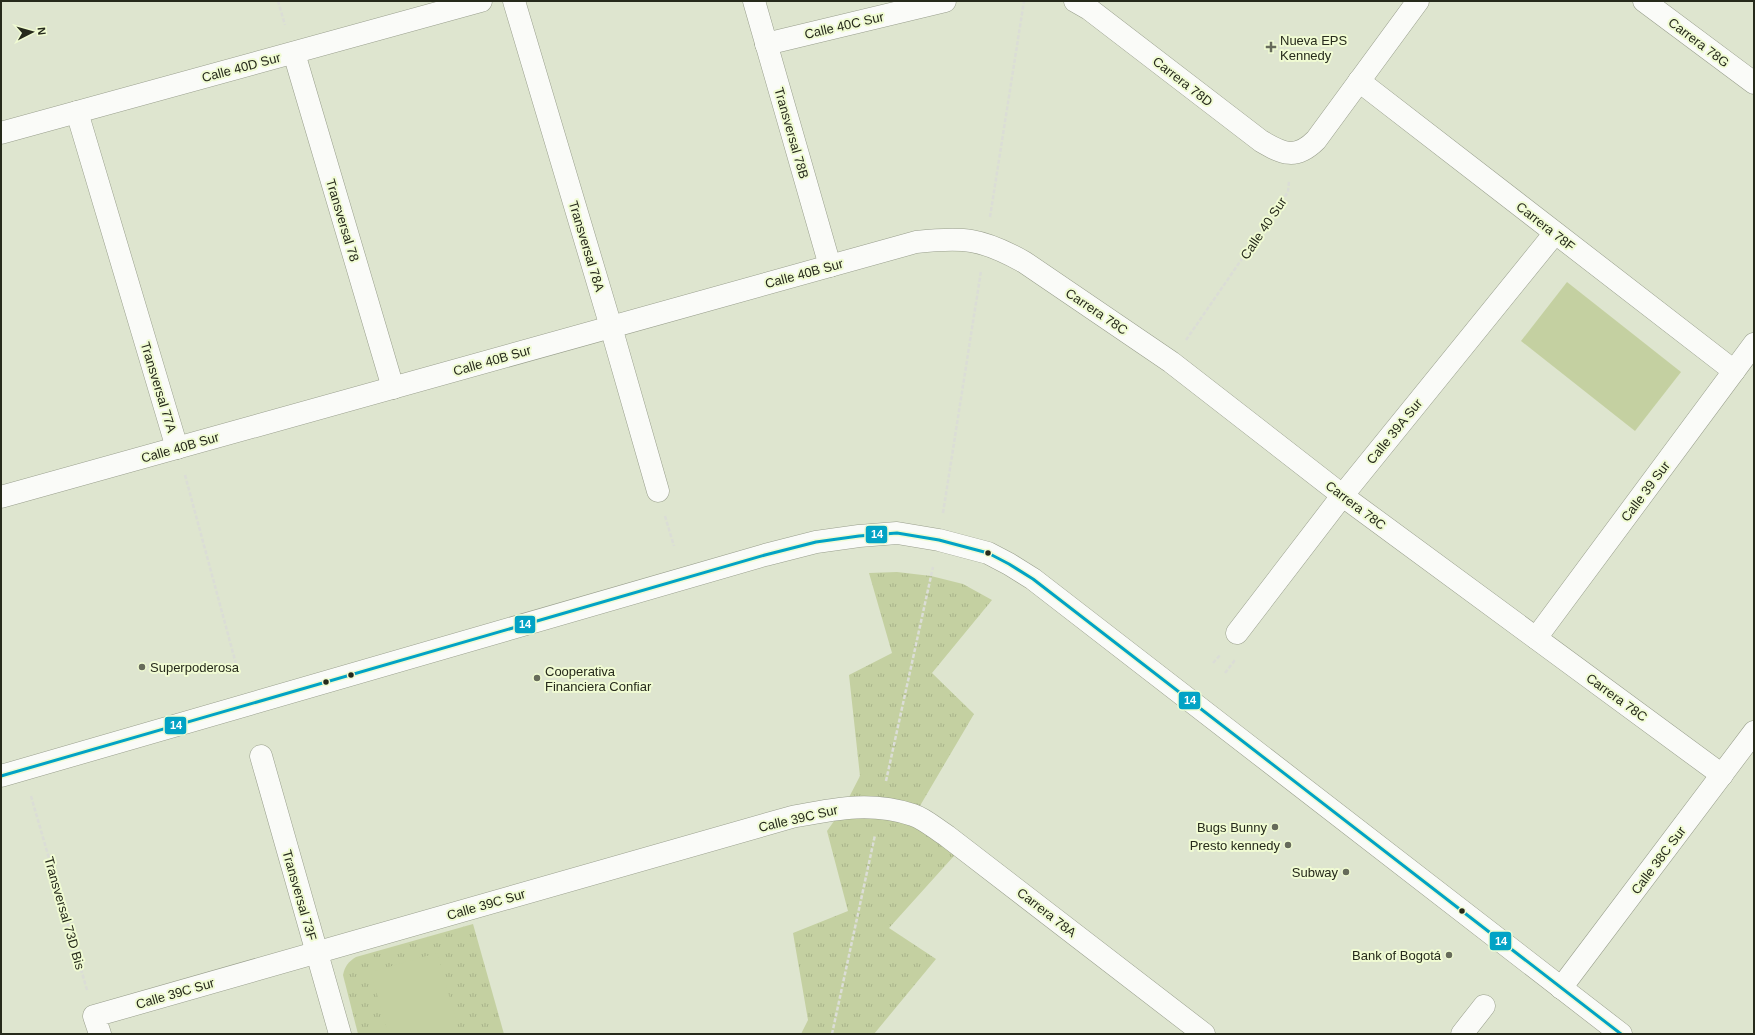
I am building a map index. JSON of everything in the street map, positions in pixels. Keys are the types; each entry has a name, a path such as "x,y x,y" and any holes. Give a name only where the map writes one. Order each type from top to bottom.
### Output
{"street":[{"name":"Calle 40D Sur","path":"1,133 481,1"},
{"name":"Transversal 78A","path":"514,1 658,491"},
{"name":"Transversal 78B","path":"754,1 830,266"},
{"name":"Calle 40C Sur","path":"766,44 945,1"},
{"name":"Carrera 78D","path":"1075,1 1089,9 1261,141 1275,150 1286,154 1293,152"},
{"path":"1293,152 1307,149 1316,140 1418,1"},
{"name":"Carrera 78G","path":"1644,1 1754,83"},
{"name":"Transversal 78","path":"294,52 393,388"},
{"name":"Carrera 78F","path":"1359,81 1734,371"},
{"name":"Transversal 77A","path":"76,112 177,448"},
{"name":"Calle 39A Sur","path":"1237,633 1342,496 1555,233"},
{"name":"Calle 40B Sur","path":"1,497 916,242 950,238 986,244"},
{"name":"Carrera 78C","path":"986,244 1001,249 1024,262 1171,362 1342,496 1722,775"},
{"name":"Calle 39 Sur","path":"1536,638 1754,344"},
{"path":"1,776 765,555 816,542 859,536 897,533 939,540 988,553 1033,579 1621,1034"},
{"name":"Calle 38C Sur","path":"1561,988 1754,732"},
{"name":"Transversal 73F","path":"261,756 340,1034"},
{"name":"Calle 39C Sur","path":"97,1025 317,953 792,817 844,807 880,808"},
{"name":"Carrera 78A","path":"880,808 914,816 947,836 1204,1034"},
{"path":"1462,1034 1484,1006"}],"path":[{"name":"Calle 40 Sur","path":"1171,362 1288,192 1293,152"},
{"name":"Transversal 77A","path":"177,448 236,664"},
{"name":"Transversal 73D Bis","path":"30,792 97,1025"}],"green space":[{"path":"1567,282 1681,372 1635,431 1521,341"},
{"path":"897,572 931,576 963,584 992,600 932,673 974,714 914,816 962,847 889,928 936,959 874,1034 801,1034 808,1020 793,933 848,911 827,831 844,807 860,776 849,675 892,653 869,573"},
{"path":"473,924 504,1034 358,1034 343,975 349,963 356,957"},
{"path":"437,953 460,1034 388,1034 371,972"}],"transit line":[{"name":"14","path":"1,776 765,555 816,542 859,536 897,533 939,540 988,553 1033,579 1621,1034"}],"place":[{"name":"Nueva EPS Kennedy","path":"1271,47"},
{"name":"Superpoderosa","path":"142,667"},
{"name":"Cooperativa Financiera Confiar","path":"537,678"},
{"name":"Bugs Bunny","path":"1275,827"},
{"name":"Presto kennedy","path":"1288,845"},
{"name":"Subway","path":"1346,872"},
{"name":"Bank of Bogotá","path":"1449,955"}]}
